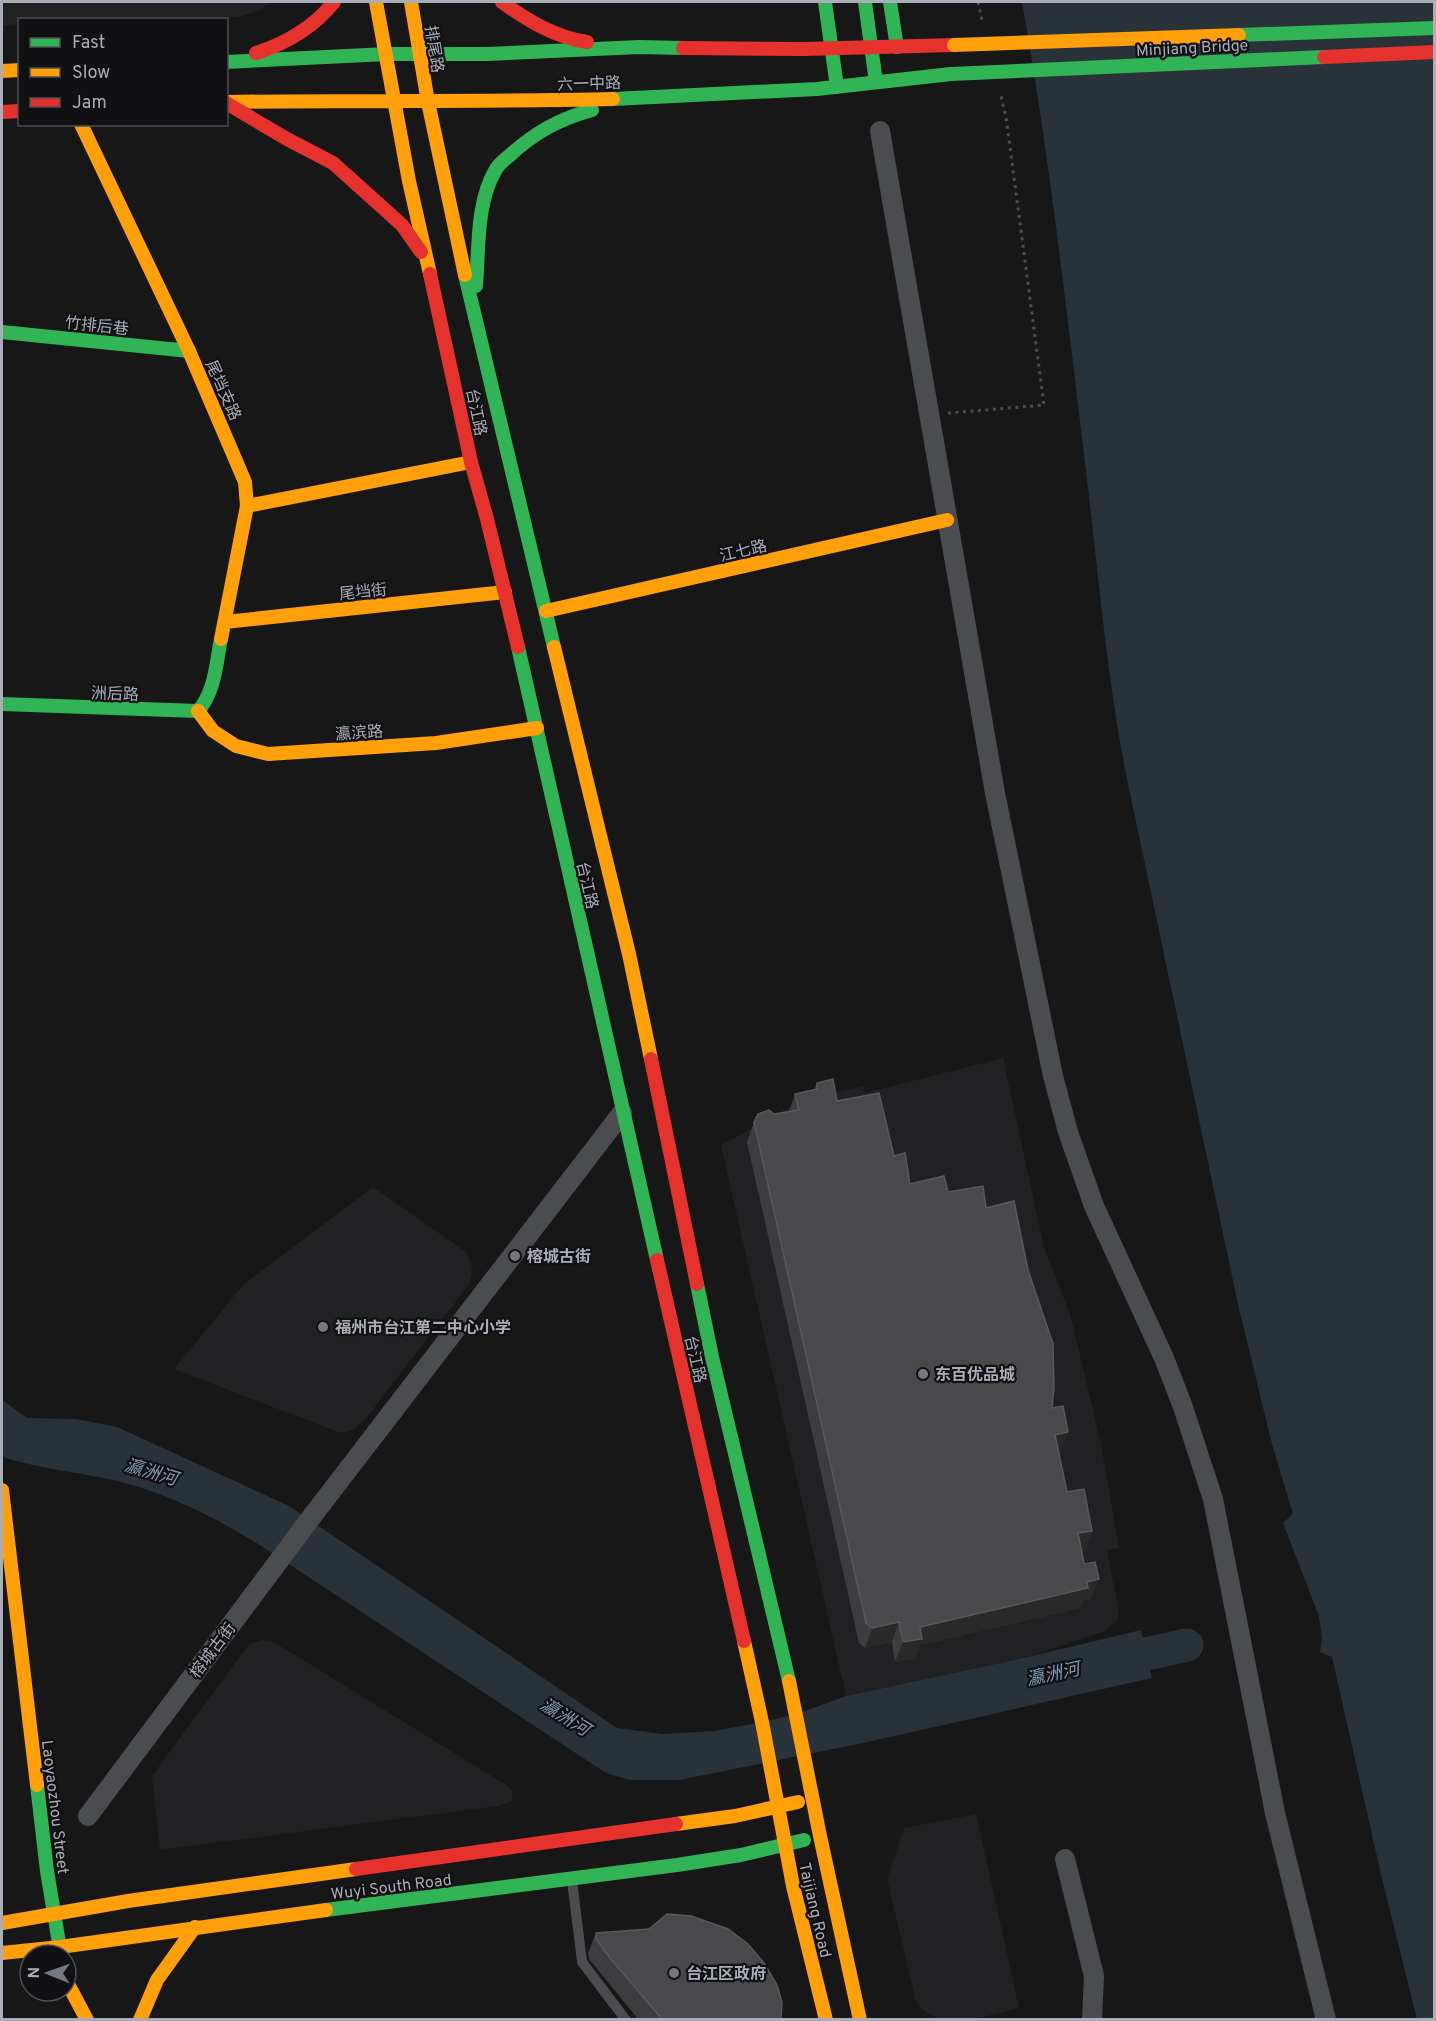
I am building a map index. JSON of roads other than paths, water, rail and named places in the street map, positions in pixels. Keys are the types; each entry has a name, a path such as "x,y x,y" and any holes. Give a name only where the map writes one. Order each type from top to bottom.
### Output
{"main road":[{"path":"228,62 264,51 301,34 318,21 334,2"},
{"path":"376,2 387,54"},
{"name":"排尾路","path":"411,2 418,54 428,102"},
{"path":"502,2 527,19 571,40 639,47"},
{"path":"825,2 837,87"},
{"path":"865,2 876,82"},
{"path":"890,2 897,47"},
{"name":"Minjiang Bridge","path":"871,47 1434,28"},
{"name":"六一中路","path":"228,62 387,54 486,54 639,47 804,49 871,47"},
{"name":"Minjiang Bridge","path":"951,74 1434,52"},
{"name":"台江路","path":"387,54 394,101 471,462 537,728 622,1113 762,1722 778,1807"},
{"path":"2,71 18,70"},
{"name":"六一中路","path":"228,103 332,99 428,102 640,98 837,87 951,74"},
{"path":"474,320 484,209 497,168 520,144 543,127 567,116 640,98"},
{"name":"台江路","path":"428,102 474,320 629,954 712,1357 797,1714 813,1799"},
{"path":"228,104 333,163 365,189 402,225 421,251 431,277"},
{"path":"2,112 18,111"},
{"name":"尾垱支路","path":"82,126 189,351 245,482 247,506 212,687 207,701 198,711"},
{"name":"竹排后巷","path":"2,332 189,351"},
{"path":"247,506 471,462"},
{"name":"江七路","path":"546,612 947,520"},
{"name":"尾垱街","path":"225,622 505,592"},
{"name":"洲后路","path":"2,705 198,711"},
{"name":"瀛滨路","path":"198,711 213,731 236,747 268,754 436,743 537,728"},
{"name":"Laoyaozhou Street","path":"2,1490 46,1859 60,1943"},
{"path":"813,1799 820,1836"},
{"name":"Wuyi South Road","path":"2,1923 128,1902 735,1816 813,1799"},
{"name":"Taijiang Road","path":"778,1807 793,1886 826,2019"},
{"name":"Wuyi South Road","path":"78,1948 195,1927 677,1866 820,1836"},
{"name":"Taijiang Road","path":"820,1836 860,2019"},
{"path":"140,2019 157,1980 195,1927"},
{"name":"Wuyi South Road","path":"2,1953 18,1952"},
{"path":"78,2002 87,2019"}],"street":[{"path":"880,131 995,793 1053,1076 1068,1132 1094,1206 1164,1358 1183,1407 1213,1499 1275,1813 1326,2019"},
{"name":"榕城古街","path":"88,1816 313,1515 622,1113"},
{"path":"1065,1859 1094,1976 1092,2019"}],"lane":[{"path":"572,1880 582,1962 626,2019"}],"water":[{"path":"1022,2 1434,2 1434,2019 1417,2019 1380,1870 1332,1657 1320,1652 1322,1638 1319,1616 1283,1523 1293,1514 1272,1444 1239,1309 1127,779 1110,673 1051,186"},
{"path":"2,1400 27,1418 76,1419 117,1427 289,1506 617,1728 662,1734 715,1731 797,1714 846,1696 1141,1630 1152,1678 863,1743 679,1780 630,1780 606,1773 263,1547 211,1517 137,1486 2,1457"}],"waterway":[{"name":"瀛洲河","path":"1104,1663 1187,1645"}],"place":[{"name":"榕城古街","path":"515,1256"},
{"name":"福州市台江第二中心小学","path":"323,1327"},
{"name":"东百优品城","path":"923,1374"},
{"name":"台江区政府","path":"674,1973"}]}
